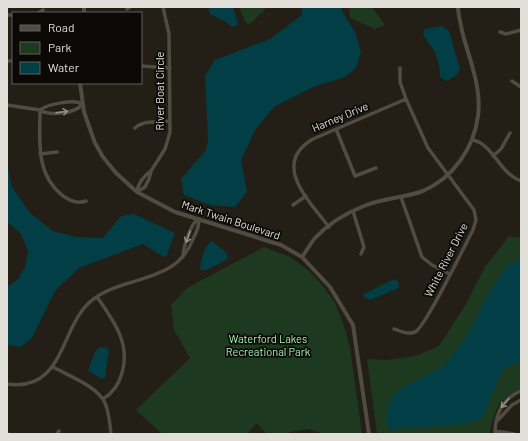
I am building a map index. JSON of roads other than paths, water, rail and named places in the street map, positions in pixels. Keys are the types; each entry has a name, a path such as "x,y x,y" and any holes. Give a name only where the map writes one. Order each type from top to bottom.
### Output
{"street":[{"name":"River Boat Circle","path":"137,192 145,187 151,171 166,145 170,132 169,34 163,7"},
{"path":"302,257 314,239 353,211 379,201 423,191 448,174 460,161 473,140 478,117 479,97 458,7"},
{"path":"500,32 506,34 521,30"},
{"path":"142,66 170,68"},
{"name":"White River Drive","path":"394,328 406,333 415,332 420,328 473,230 476,220 474,210 428,148 400,82 400,68"},
{"path":"512,81 521,87"},
{"name":"Mark Twain Boulevard","path":"80,84 82,104 90,130 103,157 116,173 137,192 175,212 280,245 302,257 330,286 353,325 369,434"},
{"name":"Harney Drive","path":"329,227 296,183 294,177 295,158 308,142 406,99"},
{"path":"7,105 40,110 48,113 65,112 77,109 82,104 74,101 47,106 40,110"},
{"path":"40,110 40,154 46,176 58,191 74,202 80,203 86,201"},
{"path":"135,128 144,123 170,121"},
{"path":"336,129 355,176 376,168"},
{"path":"494,156 501,149 510,133"},
{"path":"473,140 478,141 486,147 505,171 521,181"},
{"path":"40,154 57,152"},
{"name":"River Boat Circle","path":"137,192 139,184 151,171"},
{"path":"294,206 306,196"},
{"path":"401,196 422,257 432,265 450,274"},
{"path":"353,211 364,247 361,254"},
{"path":"7,384 20,385 30,383 43,376 53,367 82,312 90,302 97,297 105,292 166,270 177,264 183,257 184,249 193,223 198,219"},
{"path":"97,297 120,332 125,355 120,380 111,394 103,400"},
{"path":"53,367 92,388 103,400 108,414 111,434"},
{"path":"514,434 495,432 498,420 497,414 506,401 521,391"},
{"path":"498,420 512,405 521,400"}],"water":[{"path":"208,7 233,7 238,24 235,27 232,27 226,22 210,14"},
{"path":"302,7 341,7 356,34 361,52 356,68 345,77 313,87 274,107 255,130 241,160 247,192 235,207 210,205 184,195 181,179 206,150 208,140 205,76 215,60 270,39 302,15"},
{"path":"442,26 449,31 460,69 457,75 447,81 440,77 439,64 435,52 423,35 425,29"},
{"path":"7,164 12,187 30,213 53,231 77,237 103,238 121,216 134,214 175,233 166,257 160,255 143,244 79,268 55,291 32,338 20,347 8,345 7,287 17,280 25,267 28,251 21,234 7,222"},
{"path":"212,241 227,253 228,258 207,270 201,270 200,264 203,253"},
{"path":"521,260 521,362 509,365 502,372 481,419 455,425 389,429 386,419 391,397 408,384 443,367 466,338 491,289 508,265"},
{"path":"394,279 398,281 399,288 370,300 364,297 364,294"},
{"path":"106,347 109,350 105,378 102,379 88,371 94,354 98,348"}],"park label":[{"name":"Waterford Lakes Recreational Park","path":"268,345"}]}
